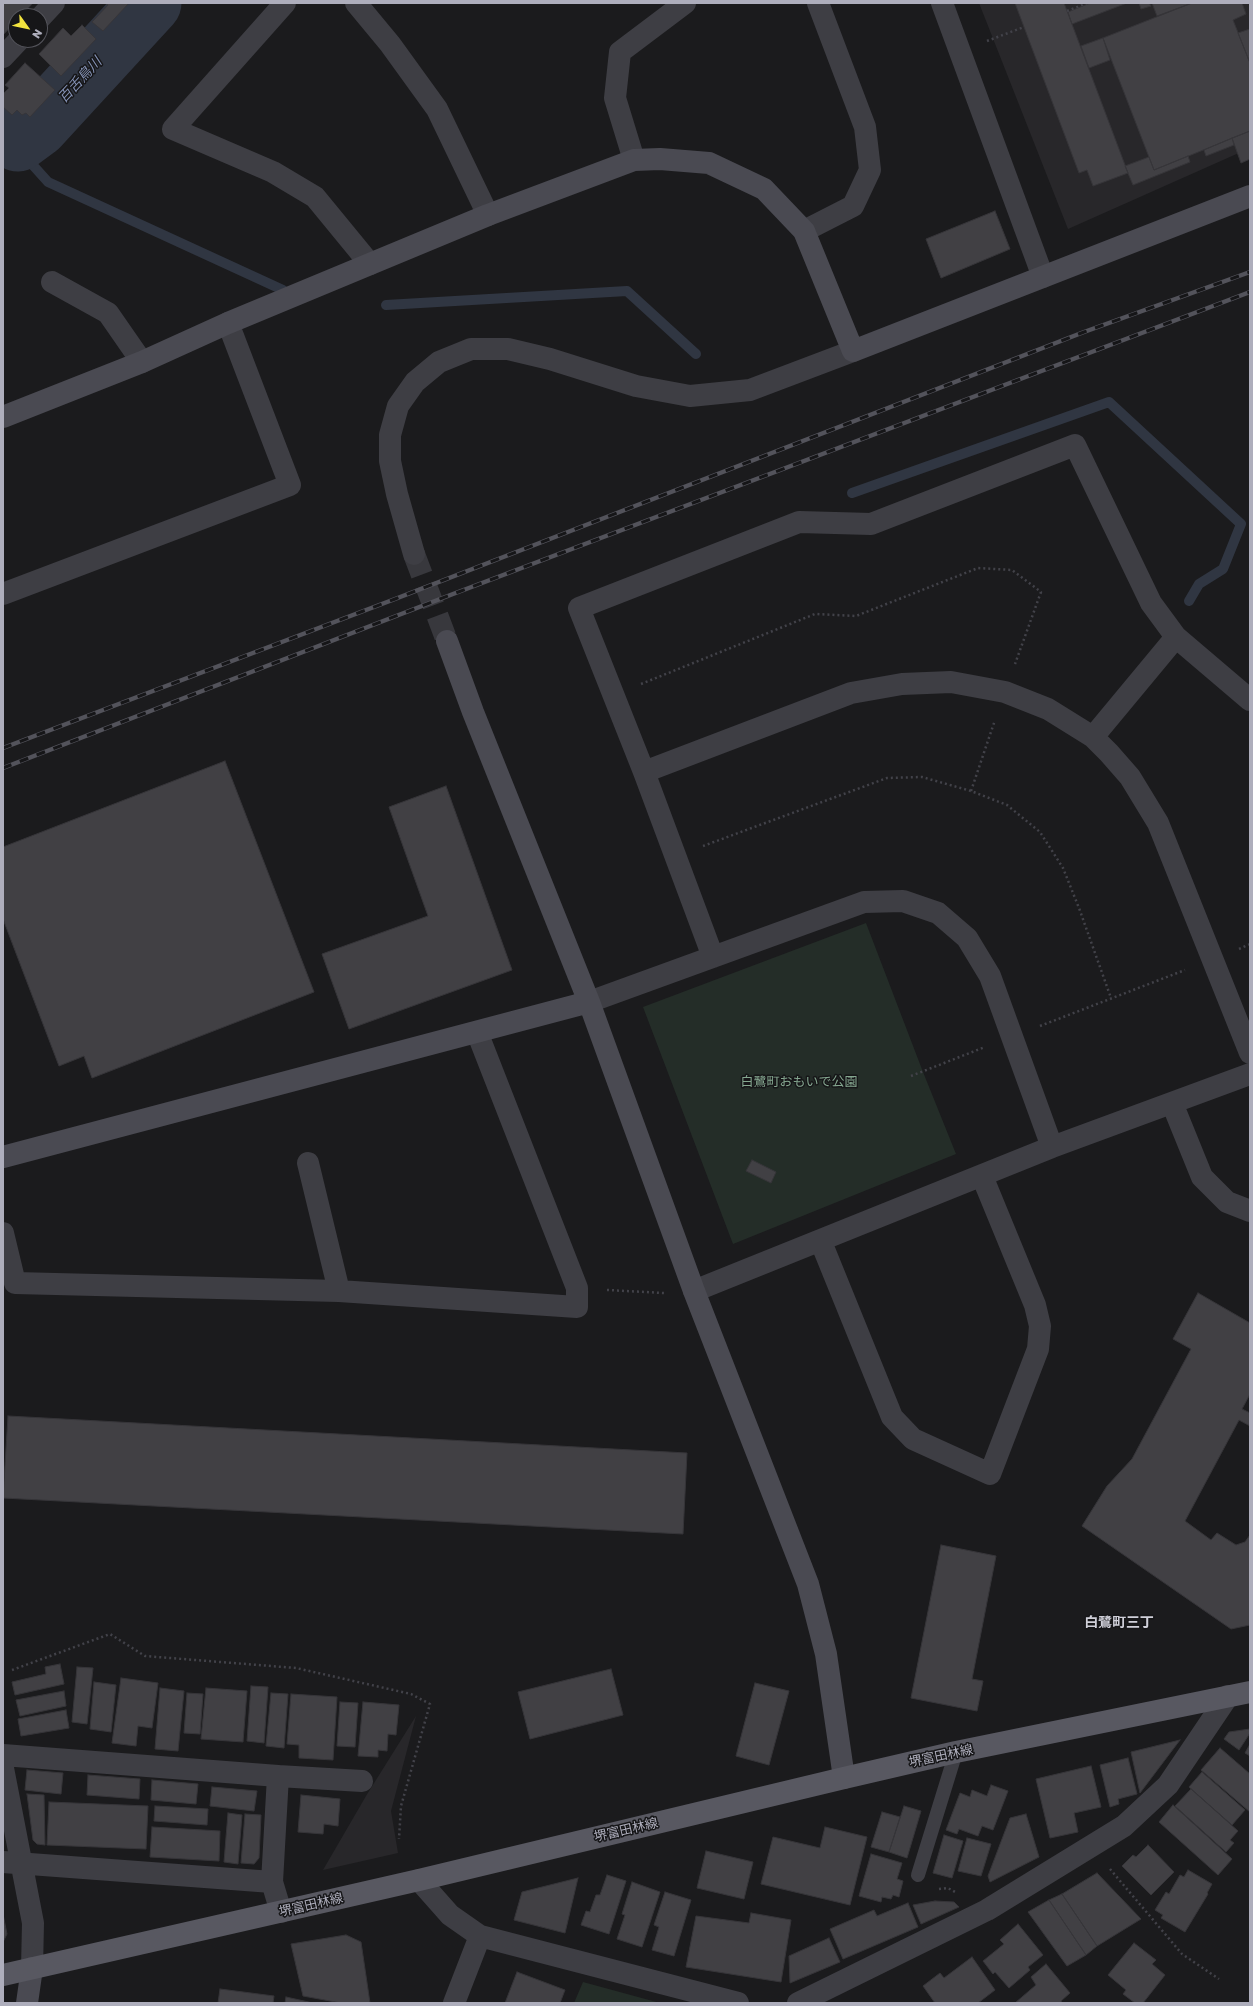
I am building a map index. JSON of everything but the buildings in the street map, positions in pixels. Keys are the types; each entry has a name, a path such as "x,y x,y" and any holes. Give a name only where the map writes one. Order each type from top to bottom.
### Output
{"main road":[{"name":"堺富田林線","path":"3,1975 419,1880 956,1752 1250,1692"}],"street":[{"path":"285,3 173,129 273,172 316,196 370,264"},
{"path":"356,3 390,44 437,109 488,215"},
{"path":"634,160 615,98 620,52 685,3"},
{"path":"804,231 853,206 870,170 865,127 818,3"},
{"path":"942,3 1043,277"},
{"path":"3,57 11,48"},
{"path":"3,416 142,362 228,323 488,215 634,160 660,158 709,163 764,189 804,231 853,351"},
{"path":"414,554 397,494 390,461 390,435 398,406 416,382 438,362 471,349 508,349 550,359 636,386 690,396 750,390 1250,196"},
{"path":"52,282 108,313 142,362"},
{"path":"3,594 290,485 228,323"},
{"path":"713,957 644,772 579,608 799,522 871,524 1075,445 1151,603 1176,637 1250,700"},
{"path":"1092,737 1176,637"},
{"path":"447,641 473,712 589,1002 694,1291 808,1584 826,1654 844,1778"},
{"path":"644,772 851,693 902,684 951,682 1005,692 1048,709 1092,737 1130,777 1158,823 1250,1053"},
{"path":"3,1157 589,1002 864,902 903,901 938,913 967,938 990,976 1052,1147"},
{"path":"3,1233 15,1283 339,1291 577,1307 577,1288 477,1032"},
{"path":"694,1291 821,1242 1052,1147 1250,1074"},
{"path":"1172,1103 1202,1177 1227,1202 1250,1211"},
{"path":"308,1163 339,1291"},
{"path":"821,1242 892,1417 913,1440 990,1474 1038,1349 1040,1326 1035,1304 982,1176"},
{"path":"798,2003 986,1910 1124,1826 1168,1785 1228,1696"},
{"path":"3,1755 362,1781"},
{"path":"3,1768 12,1862 33,1923 32,1968 27,2003"},
{"path":"278,1776 272,1882 281,1912"},
{"path":"12,1862 272,1882"},
{"path":"419,1880 450,1915 480,1936 738,2003"},
{"path":"454,2003 480,1936"}],"lane":[{"path":"918,1876 956,1752"}],"path":[{"path":"1067,11 1087,3"},
{"path":"960,51 1024,27"},
{"path":"614,695 816,614 856,616 978,568 1012,570 1041,592 971,791"},
{"path":"675,856 887,778 922,776 971,791 1007,805 1040,832 1063,868 1080,908 1111,998"},
{"path":"911,1076 1250,944"},
{"path":"577,1288 666,1293"},
{"path":"12,1670 110,1634 145,1656 296,1668 411,1694 430,1704 401,1806 399,1839"},
{"path":"1089,1848 1118,1878 1154,1924 1182,1954 1218,1980"}],"shaded area":[{"path":"979,3 1250,3 1250,148 1068,229"},
{"path":"416,1716 391,1811 398,1853 323,1870 366,1796"}],"green space":[{"name":"白鷺町おもいで公園","path":"866,923 956,1154 733,1244 643,1007"},
{"path":"583,1982 660,2003 574,2003"}],"waterway":[{"name":"百舌鳥川","path":"3,130 18,140 37,126 150,3"},
{"path":"18,140 30,162 48,182 283,290"},
{"path":"386,305 627,291 696,354"},
{"path":"852,493 1109,402 1241,524 1223,569 1199,584 1189,601"}],"tunnel":[{"path":"414,554 447,641"}],"railway":[{"path":"3,748 395,599 1084,332 1250,272"},
{"path":"3,768 453,594 1250,292"}],"district":[{"name":"白鷺町三丁","path":"1119,1623"}]}
